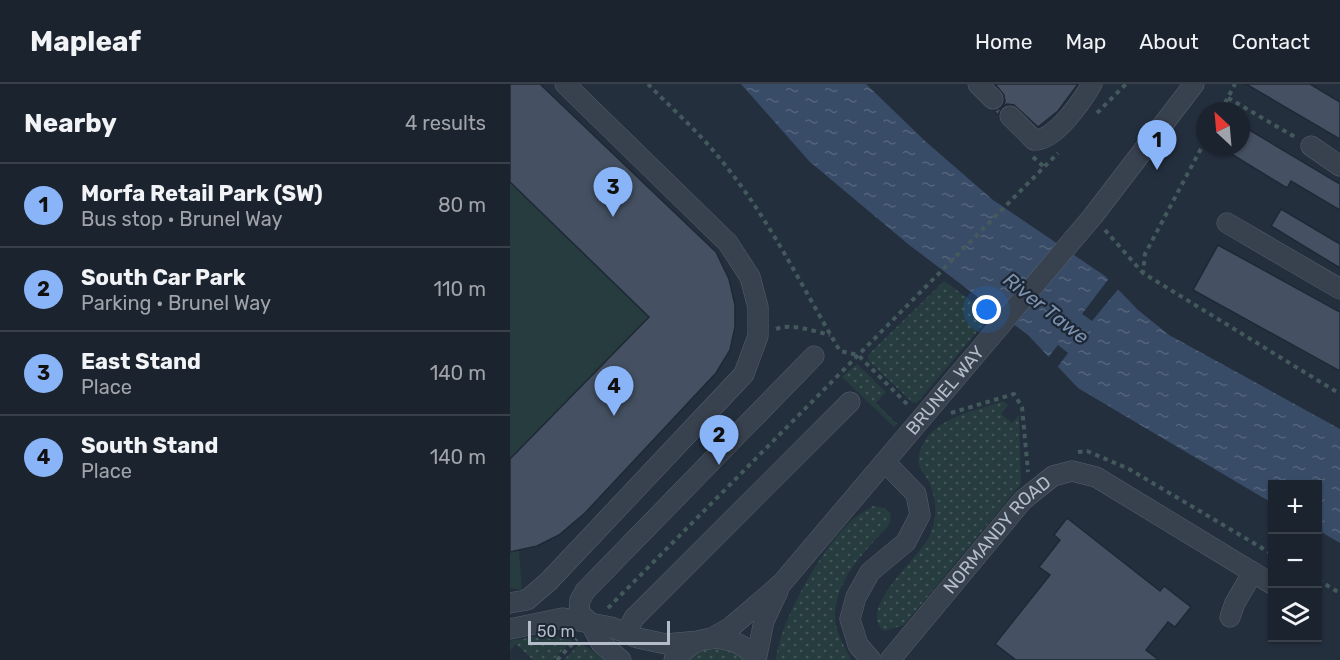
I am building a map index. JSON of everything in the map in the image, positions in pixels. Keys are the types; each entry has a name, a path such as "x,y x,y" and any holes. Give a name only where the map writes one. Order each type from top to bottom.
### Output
{"street":[{"path":"510,603 527,600 549,581 744,374 758,336 758,307 750,277 728,243 565,84"},
{"path":"978,84 993,99"},
{"path":"1010,116 1034,140 1042,141 1081,102 1092,84"},
{"name":"BRUNEL WAY","path":"674,660 686,648 731,627 782,583 1093,216 1194,84"},
{"path":"1311,146 1340,166"},
{"path":"1227,223 1340,289"},
{"path":"621,660 601,643 591,624 579,612 580,600 585,591 814,356"},
{"path":"626,633 634,618 850,402"},
{"path":"871,660 858,645 850,619 856,597 870,572 906,542 920,515 916,494 885,462"},
{"name":"NORMANDY ROAD","path":"890,660 1023,500 1053,476 1072,471 1096,477 1268,582"},
{"path":"1233,610 1252,572"},
{"name":"BRUNEL WAY","path":"756,660 764,621 782,583"},
{"path":"510,629 564,618 611,627 638,638 666,644 704,640"},
{"name":"BRUNEL WAY","path":"704,640 717,638 733,641 744,647 756,660"}],"path":[{"path":"648,84 721,159 745,191 840,351 858,355 921,418"},
{"path":"1226,102 1235,84"},
{"path":"1228,98 1311,146"},
{"path":"1143,273 1145,254 1197,156"},
{"path":"557,660 1044,167"},
{"path":"1093,216 1143,273 1340,394"},
{"path":"758,336 783,327 806,329 831,336"},
{"path":"949,414 1014,394 1022,407 1028,474"},
{"path":"1322,583 1340,593"}],"green space":[{"path":"510,84 540,84 716,252 730,288 735,327 585,513 554,536 519,550 522,590 510,588"},
{"path":"944,281 991,315 916,403 912,402 869,361 868,355"},
{"path":"857,364 886,392 876,403 897,424 894,427 842,377"},
{"path":"1003,401 1008,405 1001,414 1012,423 1019,415 1021,484 904,625 884,631 877,622 878,610 883,597 923,546 934,522 933,494 918,462 922,446 936,428 946,422 957,416"},
{"path":"873,506 885,508 890,513 891,520 853,567 840,590 836,603 837,628 851,660 776,660 786,625 815,567 850,522"},
{"path":"550,634 572,640 553,660 533,660 516,644 510,650 510,641"},
{"path":"580,643 607,660 564,660"},
{"path":"726,645 747,660 681,660 699,646"}],"water":[{"name":"River Tawe","path":"741,84 866,84 925,141 993,200 1105,276 1138,310 1169,335 1340,429 1340,543 1322,532 1322,480 1268,480 1268,501 1078,388 1028,335 908,244 809,161"}],"pier":[{"path":"1110,277 1120,287 1092,321 1082,314"},
{"path":"1058,345 1068,353 1056,369 1047,359"}],"building":[{"path":"510,84 540,84 716,252 729,279 735,305 735,327 730,350 716,373 585,513 559,535 537,546 510,552 510,459 649,317 510,182"},
{"path":"995,84 1078,84 1058,111 1038,127 1014,105 1007,104 1002,107 998,115 994,111 1001,108 1005,102 1004,95"},
{"path":"1246,84 1310,84 1340,102 1340,139"},
{"path":"1250,130 1340,184 1340,210 1291,181 1287,188 1235,156 1250,156"},
{"path":"1281,209 1340,244 1340,268 1271,226"},
{"path":"1218,245 1340,312 1340,371 1193,290"},
{"path":"1067,518 1160,591 1164,586 1191,607 1175,627 1168,622 1146,650 1159,660 1016,660 995,644 1050,575 1039,567 1060,540 1054,535"}],"place":[{"name":"Morfa Retail Park (SW)","path":"1157,170"},
{"name":"East Stand","path":"613,217"},
{"name":"South Stand","path":"614,416"},
{"name":"South Car Park","path":"719,465"}]}
